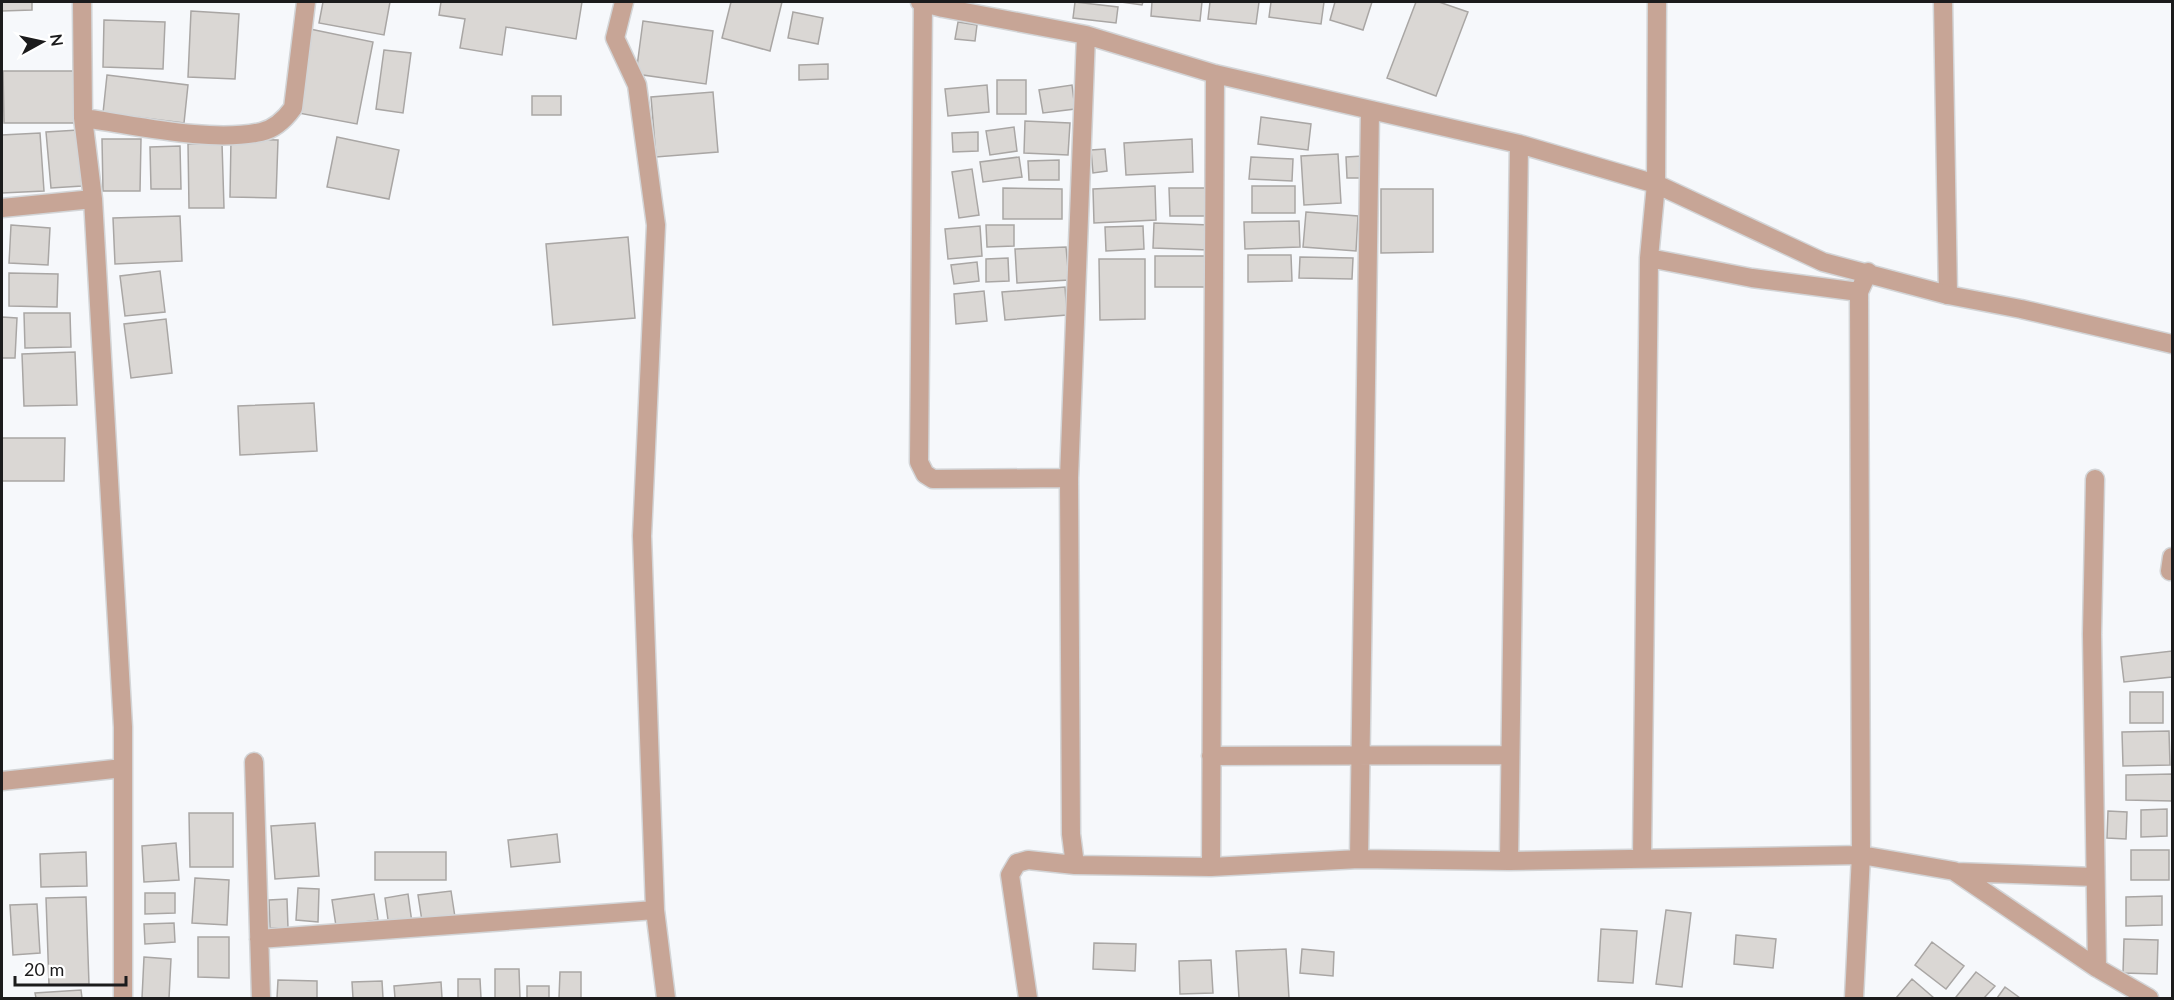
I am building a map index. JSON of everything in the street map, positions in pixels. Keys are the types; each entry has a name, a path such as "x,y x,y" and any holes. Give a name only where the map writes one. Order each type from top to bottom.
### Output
{"street":[{"path":"82,2 83,118 93,199 121,703 123,999"},
{"path":"83,118 213,136 263,132 284,121 293,108 306,2"},
{"path":"624,2 615,38 637,85 656,225 642,536 655,910 666,999"},
{"path":"1069,478 933,479 925,474 919,462 922,2 1086,35 1215,74 1519,144 1656,184 1823,262 1868,272 1948,295 2172,344"},
{"path":"1642,859 1649,258 1656,184 1657,2"},
{"path":"1943,2 1948,295"},
{"path":"1075,864 1071,834 1069,478 1086,35"},
{"path":"1211,867 1215,74"},
{"path":"1359,860 1370,111"},
{"path":"1509,861 1519,144"},
{"path":"2,208 93,199"},
{"path":"1649,258 1752,278 1859,292"},
{"path":"1854,999 1861,855 1859,292 1868,272"},
{"path":"2096,479 2092,634 2097,968"},
{"path":"1211,756 1509,755"},
{"path":"254,762 261,999"},
{"path":"2,781 123,768"},
{"path":"1028,999 1010,875 1017,863 1028,860 1075,864 1211,867 1359,860 1509,861 1861,855 1954,872 2095,877"},
{"path":"1954,872 2097,968 2149,999"},
{"path":"259,939 655,910"}],"building":[{"path":"2,2 32,2 32,10 2,11"},
{"path":"323,2 390,2 384,35 319,23"},
{"path":"441,2 582,2 576,39 506,27 502,55 460,48 465,19 439,15"},
{"path":"731,2 782,2 770,51 722,38"},
{"path":"1075,2 1118,7 1116,23 1073,18"},
{"path":"1121,2 1143,2 1142,5"},
{"path":"1152,2 1202,2 1200,21 1151,16"},
{"path":"1210,2 1259,2 1256,24 1208,19"},
{"path":"1271,2 1324,2 1321,24 1269,17"},
{"path":"1335,2 1372,2 1363,30 1330,20"},
{"path":"1416,2 1439,2 1468,12 1436,96 1387,78"},
{"path":"191,11 239,14 235,79 188,77"},
{"path":"793,12 823,18 818,44 788,38"},
{"path":"104,20 165,22 163,69 103,67"},
{"path":"643,21 713,31 706,84 636,74"},
{"path":"958,22 977,25 975,41 955,39"},
{"path":"310,29 373,42 357,124 293,112"},
{"path":"384,50 411,53 403,113 376,109"},
{"path":"828,64 828,79 799,80 799,65"},
{"path":"3,71 74,71 74,123 4,123"},
{"path":"107,75 188,85 184,123 103,113"},
{"path":"997,80 1026,80 1026,114 997,114"},
{"path":"987,85 989,112 948,116 945,89"},
{"path":"1072,85 1075,109 1043,113 1039,90"},
{"path":"713,92 718,152 656,157 651,97"},
{"path":"532,96 561,96 561,115 532,115"},
{"path":"1261,117 1311,124 1308,150 1258,144"},
{"path":"1025,121 1070,123 1068,155 1024,153"},
{"path":"1014,127 1017,151 990,155 986,131"},
{"path":"78,130 82,186 51,188 46,132"},
{"path":"978,132 978,151 953,152 952,133"},
{"path":"40,133 44,191 2,193 2,135"},
{"path":"337,137 399,150 389,199 327,187"},
{"path":"102,139 141,139 140,191 103,191"},
{"path":"231,139 278,140 276,198 230,197"},
{"path":"1192,139 1193,172 1126,175 1124,143"},
{"path":"222,143 224,208 189,208 188,144"},
{"path":"180,146 181,189 151,189 150,147"},
{"path":"1105,149 1107,171 1093,173 1091,150"},
{"path":"1338,154 1341,203 1304,205 1301,156"},
{"path":"1362,156 1363,178 1347,178 1346,157"},
{"path":"1019,157 1022,177 983,182 980,162"},
{"path":"1251,157 1293,159 1292,181 1249,179"},
{"path":"1059,160 1059,180 1029,180 1028,161"},
{"path":"972,169 979,215 959,218 952,172"},
{"path":"1155,186 1156,220 1094,223 1093,189"},
{"path":"1252,186 1295,186 1295,213 1252,213"},
{"path":"1003,188 1062,189 1062,219 1003,219"},
{"path":"1169,188 1207,188 1207,216 1170,216"},
{"path":"1381,189 1433,189 1433,252 1381,253"},
{"path":"1306,212 1358,216 1356,251 1303,247"},
{"path":"180,216 182,261 115,264 113,218"},
{"path":"1299,221 1300,247 1245,249 1244,222"},
{"path":"1154,223 1210,225 1209,250 1153,248"},
{"path":"11,225 50,228 48,265 9,263"},
{"path":"986,225 1014,225 1014,246 987,247"},
{"path":"980,226 982,256 948,259 945,229"},
{"path":"1143,226 1144,249 1106,251 1105,227"},
{"path":"628,237 635,318 553,325 546,244"},
{"path":"1066,247 1069,280 1017,283 1015,249"},
{"path":"1248,255 1291,255 1292,281 1248,282"},
{"path":"1155,256 1208,256 1208,287 1155,287"},
{"path":"1300,257 1353,258 1352,279 1299,278"},
{"path":"1008,258 1009,281 986,282 986,259"},
{"path":"1099,259 1145,259 1145,319 1100,320"},
{"path":"977,262 979,281 954,284 951,265"},
{"path":"160,271 165,312 125,316 120,276"},
{"path":"9,273 58,274 57,307 9,306"},
{"path":"1065,287 1067,315 1005,320 1002,292"},
{"path":"984,291 987,321 956,324 954,294"},
{"path":"24,313 70,313 71,347 25,348"},
{"path":"2,317 17,318 15,358 2,358"},
{"path":"166,319 172,373 131,378 124,324"},
{"path":"75,352 77,405 24,406 22,354"},
{"path":"314,403 317,451 240,455 238,406"},
{"path":"2,438 65,438 64,481 2,481"},
{"path":"2172,651 2172,677 2124,682 2121,657"},
{"path":"2130,692 2163,692 2163,723 2130,723"},
{"path":"2169,731 2170,765 2123,766 2122,732"},
{"path":"2172,774 2172,801 2126,800 2126,775"},
{"path":"2167,809 2167,836 2141,837 2141,810"},
{"path":"2108,811 2127,812 2126,839 2107,838"},
{"path":"189,813 233,813 233,867 190,867"},
{"path":"315,823 319,876 275,879 271,826"},
{"path":"557,834 560,862 511,867 508,840"},
{"path":"176,843 179,880 144,882 142,846"},
{"path":"2131,850 2169,850 2169,880 2131,880"},
{"path":"86,852 87,886 41,887 40,854"},
{"path":"375,852 446,852 446,880 375,880"},
{"path":"195,878 229,880 227,925 192,923"},
{"path":"298,888 319,889 318,922 296,920"},
{"path":"451,891 455,917 422,921 418,895"},
{"path":"145,893 175,893 175,913 145,914"},
{"path":"374,894 378,920 336,926 332,900"},
{"path":"408,894 412,923 389,927 385,898"},
{"path":"2162,896 2162,925 2126,926 2126,897"},
{"path":"86,897 89,984 49,985 46,898"},
{"path":"287,899 288,928 270,928 269,900"},
{"path":"37,904 40,953 13,955 10,905"},
{"path":"1666,910 1691,913 1682,987 1656,984"},
{"path":"174,923 175,942 145,944 144,924"},
{"path":"1601,929 1637,931 1633,983 1598,981"},
{"path":"1736,935 1776,939 1773,968 1734,964"},
{"path":"198,937 229,937 229,978 198,977"},
{"path":"2124,939 2158,940 2157,974 2123,973"},
{"path":"1932,942 1964,966 1946,989 1915,965"},
{"path":"1094,943 1136,944 1135,971 1093,969"},
{"path":"1286,949 1289,998 1239,998 1236,951"},
{"path":"1302,949 1334,952 1333,976 1300,973"},
{"path":"144,957 171,959 169,998 142,998"},
{"path":"1211,960 1213,993 1180,994 1179,961"},
{"path":"495,969 519,969 520,998 495,998"},
{"path":"560,972 581,972 581,998 559,998"},
{"path":"1976,972 1995,986 1984,998 1956,997"},
{"path":"458,979 480,979 481,998 458,998"},
{"path":"1912,979 1934,998 1896,998"},
{"path":"278,980 317,981 317,998 277,998"},
{"path":"382,981 383,998 353,998 352,982"},
{"path":"441,982 442,998 395,998 394,986"},
{"path":"527,986 549,986 549,998 527,998"},
{"path":"2005,987 2020,998 1997,998"},
{"path":"81,990 82,998 36,998 35,993"}]}
